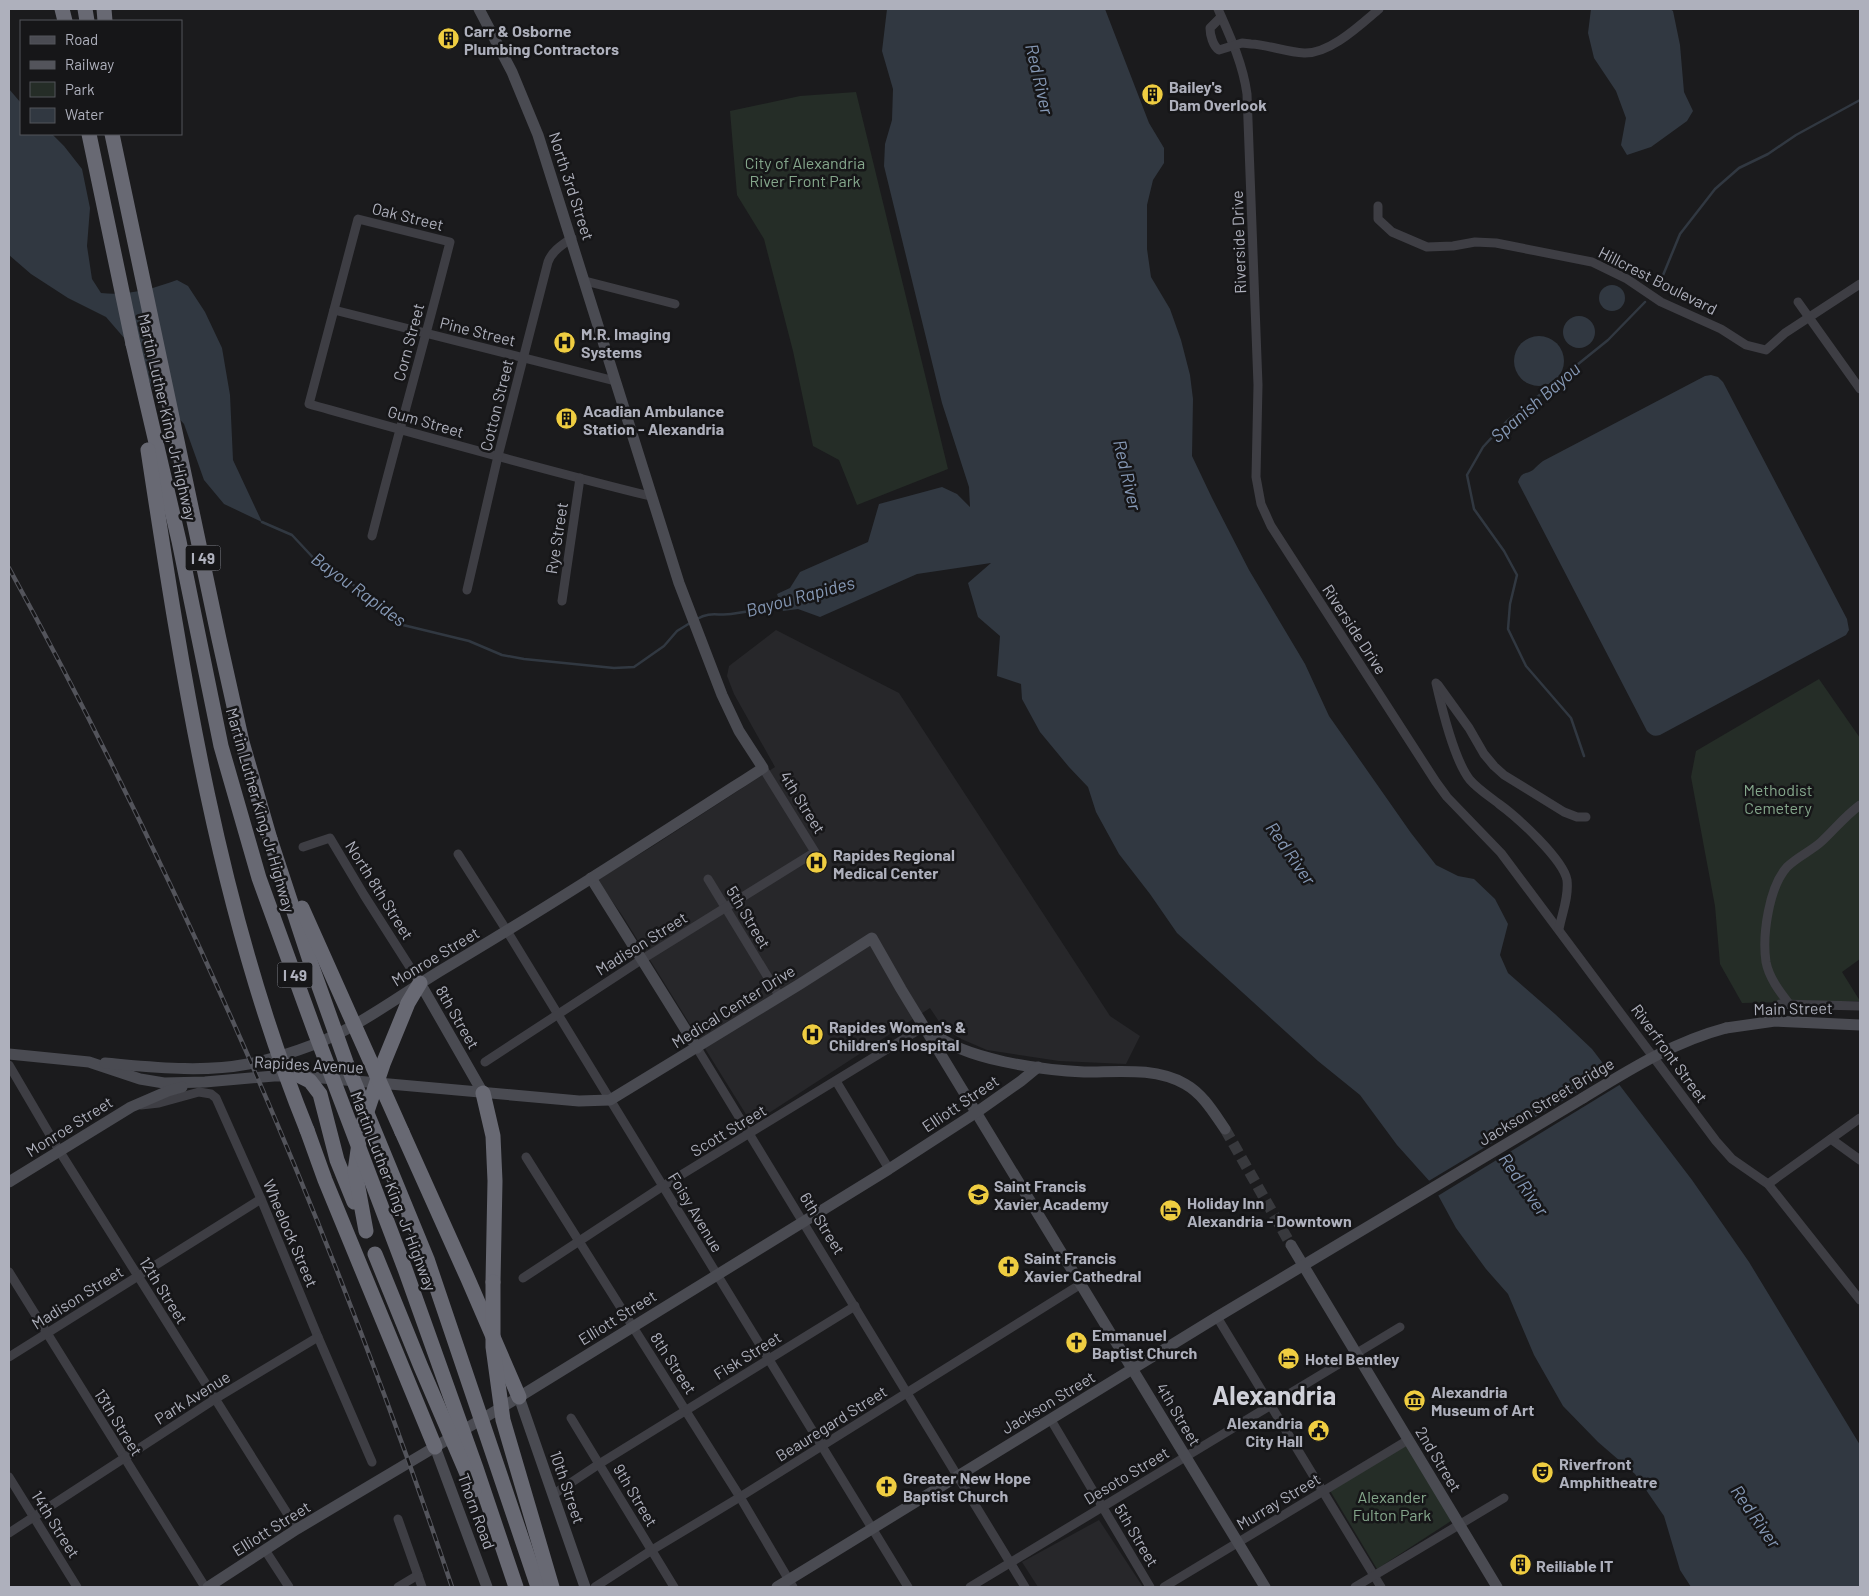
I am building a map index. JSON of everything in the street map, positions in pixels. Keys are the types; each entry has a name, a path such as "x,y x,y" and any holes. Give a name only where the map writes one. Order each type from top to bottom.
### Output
{"highway":[{"name":"Martin Luther King, Jr Highway","path":"89,135 221,746 260,878 315,1032 405,1269 473,1459 516,1587"},
{"name":"Martin Luther King, Jr Highway","path":"112,135 219,639 244,750 270,839 311,964 346,1062 427,1260 538,1587"},
{"path":"117,135 122,179"},
{"path":"133,344 185,681 210,808 225,874 247,955 271,1031 325,1180 435,1447"},
{"path":"270,839 468,1278 519,1397"},
{"path":"366,1231 355,1171 361,1129 375,1083 404,1012 420,983"},
{"path":"300,1076 310,1082 320,1094 337,1160 421,1368 510,1570"},
{"path":"483,1093 493,1136 495,1181 492,1282 493,1347 503,1420 552,1587"}],"main road":[{"name":"North 3rd Street","path":"479,9 512,72 538,135 572,238 650,496 679,583 710,665 739,731 763,768"},
{"name":"Monroe Street","path":"89,1062 173,1069 222,1067 246,1064 296,1051 347,1030 420,983 507,932 763,768"},
{"name":"6th Street","path":"591,878 697,1048"},
{"name":"Medical Center Drive","path":"610,1100 780,997 872,938"},
{"name":"4th Street","path":"872,938 1265,1587"},
{"name":"8th Street","path":"420,983 483,1093"},
{"name":"Main Street","path":"1726,1028 1775,1021 1860,1025"},
{"name":"Elliott Street","path":"925,1026 934,1034 960,1049 990,1058 1038,1067 1083,1072 1151,1073 1174,1079 1197,1092 1225,1130"},
{"name":"Jackson Street Bridge","path":"1388,1215 1646,1060 1690,1039 1726,1028"},
{"name":"Rapides Avenue","path":"9,1054 89,1062 140,1079 164,1083 300,1076 483,1093 580,1100 610,1100"},
{"name":"Elliott Street","path":"206,1587 889,1169 977,1112 1038,1067"},
{"name":"Monroe Street","path":"9,1182 130,1107 168,1091 205,1082"},
{"name":"Jackson Street","path":"777,1587 791,1584 873,1529 1217,1317 1388,1215"},
{"name":"2nd Street","path":"1291,1245 1497,1587"},
{"name":"10th Street","path":"519,1397 585,1587"},
{"name":"Thorn Road","path":"435,1447 487,1587"}],"street":[{"path":"1219,13 1210,28 1216,48 1222,50 1242,43 1314,53 1334,44 1379,9"},
{"name":"Riverside Drive","path":"1219,13 1245,80 1249,113 1258,385 1256,476 1262,504 1271,526 1284,548 1446,797 1501,853 1559,929"},
{"name":"Hillcrest Boulevard","path":"1378,206 1378,219 1392,232 1427,247 1453,246 1475,242 1496,243 1592,262 1627,279 1661,302 1721,329 1746,345 1766,350 1785,333 1810,316"},
{"name":"Oak Street","path":"334,310 358,219 450,242"},
{"name":"Cotton Street","path":"467,590 498,456 550,256 572,238"},
{"name":"Corn Street","path":"372,536 450,242"},
{"path":"585,281 675,304"},
{"path":"1810,316 1860,284"},
{"path":"1798,302 1810,316 1860,388"},
{"name":"Pine Street","path":"334,310 614,381"},
{"name":"Gum Street","path":"334,310 309,404 650,496"},
{"name":"Rye Street","path":"562,601 580,478"},
{"path":"1559,929 1567,891 1566,878 1552,854 1521,822 1479,789 1464,771 1443,712 1436,683 1494,766 1564,812 1577,817 1586,816"},
{"name":"4th Street","path":"763,768 815,852"},
{"path":"1790,1005 1780,993 1766,963 1766,928 1777,880 1788,866 1813,850 1852,811 1860,806"},
{"name":"North 8th Street","path":"303,846 330,838 420,983"},
{"name":"Madison Street","path":"485,1062 641,960 815,852"},
{"name":"Foisy Avenue","path":"458,854 908,1587"},
{"name":"5th Street","path":"708,879 780,997"},
{"name":"Riverfront Street","path":"1559,929 1716,1141 1732,1158 1768,1184"},
{"path":"1780,1004 1860,1006"},
{"name":"Scott Street","path":"523,1278 663,1186 925,1026"},
{"name":"6th Street","path":"697,1048 1025,1587"},
{"name":"12th Street","path":"9,1065 60,1152 298,1529"},
{"path":"836,1081 889,1169"},
{"name":"Wheelock Street","path":"130,1107 159,1103 199,1092 211,1094 220,1104 262,1199 318,1337 372,1462"},
{"path":"1860,1118 1768,1184 1860,1300"},
{"path":"1832,1139 1860,1160"},
{"name":"8th Street","path":"526,1157 740,1498 791,1584"},
{"name":"Madison Street","path":"9,1357 262,1199"},
{"name":"13th Street","path":"9,1272 124,1459 206,1587"},
{"name":"Beauregard Street","path":"595,1587 1081,1284"},
{"name":"Fisk Street","path":"554,1494 768,1358 855,1306"},
{"path":"1217,1317 1381,1587"},
{"name":"Desoto Street","path":"970,1587 1400,1327"},
{"name":"Park Avenue","path":"9,1533 215,1400 318,1337"},
{"name":"9th Street","path":"571,1418 674,1587"},
{"name":"5th Street","path":"1051,1420 1150,1587"},
{"name":"Murray Street","path":"1164,1587 1408,1440"},
{"name":"14th Street","path":"9,1477 77,1587"},
{"path":"1355,1587 1504,1498"},
{"path":"398,1519 422,1587"},
{"path":"265,1550 289,1587"},
{"path":"398,1587 418,1575"}],"shaded area":[{"name":"Rapides Regional Medical Center","path":"776,630 899,693 1110,1016 1140,1036 1126,1064 1059,1061 987,1050 959,1038 942,1026 930,1008 752,1124 622,915 597,880 775,767 734,694 727,676 729,666"},
{"path":"1099,1520 1143,1587 1038,1587 1022,1562"}],"green space":[{"name":"City of Alexandria River Front Park","path":"856,92 948,469 857,505 839,460 813,446 793,351 764,239 737,195 730,111 800,96"},
{"name":"Methodist Cemetery","path":"1819,679 1860,738 1860,959 1842,972 1860,1001 1742,1003 1720,964 1715,906 1691,777 1696,751"},
{"name":"Alexander Fulton Park","path":"1408,1441 1454,1519 1377,1569 1329,1489"}],"water":[{"name":"Red River","path":"887,9 1105,9 1149,123 1164,148 1164,163 1153,180 1147,205 1147,249 1151,277 1170,309 1181,340 1190,375 1193,399 1192,456 1212,498 1249,570 1305,664 1329,716 1411,833 1436,865 1458,876 1474,879 1495,899 1508,924 1500,955 1508,973 1592,1049 1692,1180 1749,1262 1860,1445 1860,1587 1691,1587 1680,1570 1664,1516 1635,1474 1598,1442 1563,1406 1534,1355 1508,1294 1486,1269 1456,1228 1432,1184 1397,1145 1360,1095 1318,1061 1177,933 1119,854 1096,812 1088,787 1040,732 1022,699 1021,684 997,676 1000,636 978,617 968,583 991,563 917,574 820,617 798,609 783,611 777,594 790,588 800,572 868,542 879,504 942,487 957,494 970,507 969,487 942,403 884,166 885,144 892,120 893,89 882,51"},
{"path":"1591,9 1670,9 1673,11 1680,45 1684,92 1693,111 1687,121 1651,147 1627,155 1621,145 1626,118 1616,91 1594,58 1588,33"},
{"path":"9,89 20,102 20,135 53,135 82,169 90,208 87,246 92,279 101,293 121,294 140,291 177,280 188,286 205,312 222,348 230,395 233,460 262,522 224,504 204,480 184,424 153,390 143,366 125,339 106,317 68,298 31,274 9,255"},
{"path":"1612,285 1621,289 1625,298 1621,307 1612,311 1603,307 1599,298 1603,289"},
{"path":"1579,316 1591,320 1595,332 1591,344 1579,348 1567,344 1563,332 1567,320"},
{"path":"1534,336 1544,336 1557,343 1564,356 1564,366 1557,379 1544,386 1534,386 1525,382 1518,375 1514,366 1514,356 1518,347 1525,340"},
{"path":"1705,376 1718,377 1723,382 1847,619 1849,630 1846,635 1660,735 1654,736 1647,731 1518,482 1522,475 1533,470 1543,461"}],"pier":[{"path":"1612,1071 1621,1084 1436,1197 1427,1182"}],"waterway":[{"name":"Spanish Bayou","path":"1659,285 1680,234 1715,189 1739,168 1768,154 1796,135 1860,100"},
{"name":"Spanish Bayou","path":"1584,756 1571,718 1526,666 1508,629 1510,604 1517,575 1504,551 1474,509 1467,475 1483,447 1506,422 1608,340 1645,302"},
{"name":"Bayou Rapides","path":"262,522 292,535 320,565 370,596 403,625 469,641 502,655 614,668 634,667 664,646 677,631 690,623"},
{"name":"Bayou Rapides","path":"697,619 710,614 751,611 781,602"}],"tunnel":[{"path":"1225,1129 1291,1245"}],"railway":[{"path":"9,568 137,815 253,1067 358,1325 452,1587"}],"place":[{"name":"Carr & Osborne Plumbing Contractors","path":"448,39"},
{"name":"Bailey's Dam Overlook","path":"1153,95"},
{"name":"M.R. Imaging Systems","path":"565,342"},
{"name":"Acadian Ambulance Station - Alexandria","path":"567,419"},
{"name":"Rapides Regional Medical Center","path":"817,863"},
{"name":"Rapides Women's & Children's Hospital","path":"813,1035"},
{"name":"Saint Francis Xavier Academy","path":"978,1194"},
{"name":"Holiday Inn Alexandria - Downtown","path":"1171,1211"},
{"name":"Saint Francis Xavier Cathedral","path":"1008,1266"},
{"name":"Emmanuel Baptist Church","path":"1076,1343"},
{"name":"Hotel Bentley","path":"1289,1358"},
{"name":"Alexandria Museum of Art","path":"1415,1400"},
{"name":"Alexandria City Hall","path":"1319,1431"},
{"name":"Riverfront Amphitheatre","path":"1543,1472"},
{"name":"Greater New Hope Baptist Church","path":"887,1486"},
{"name":"Reiliable IT","path":"1520,1565"}],"district":[{"name":"Alexandria","path":"1274,1394"}]}
